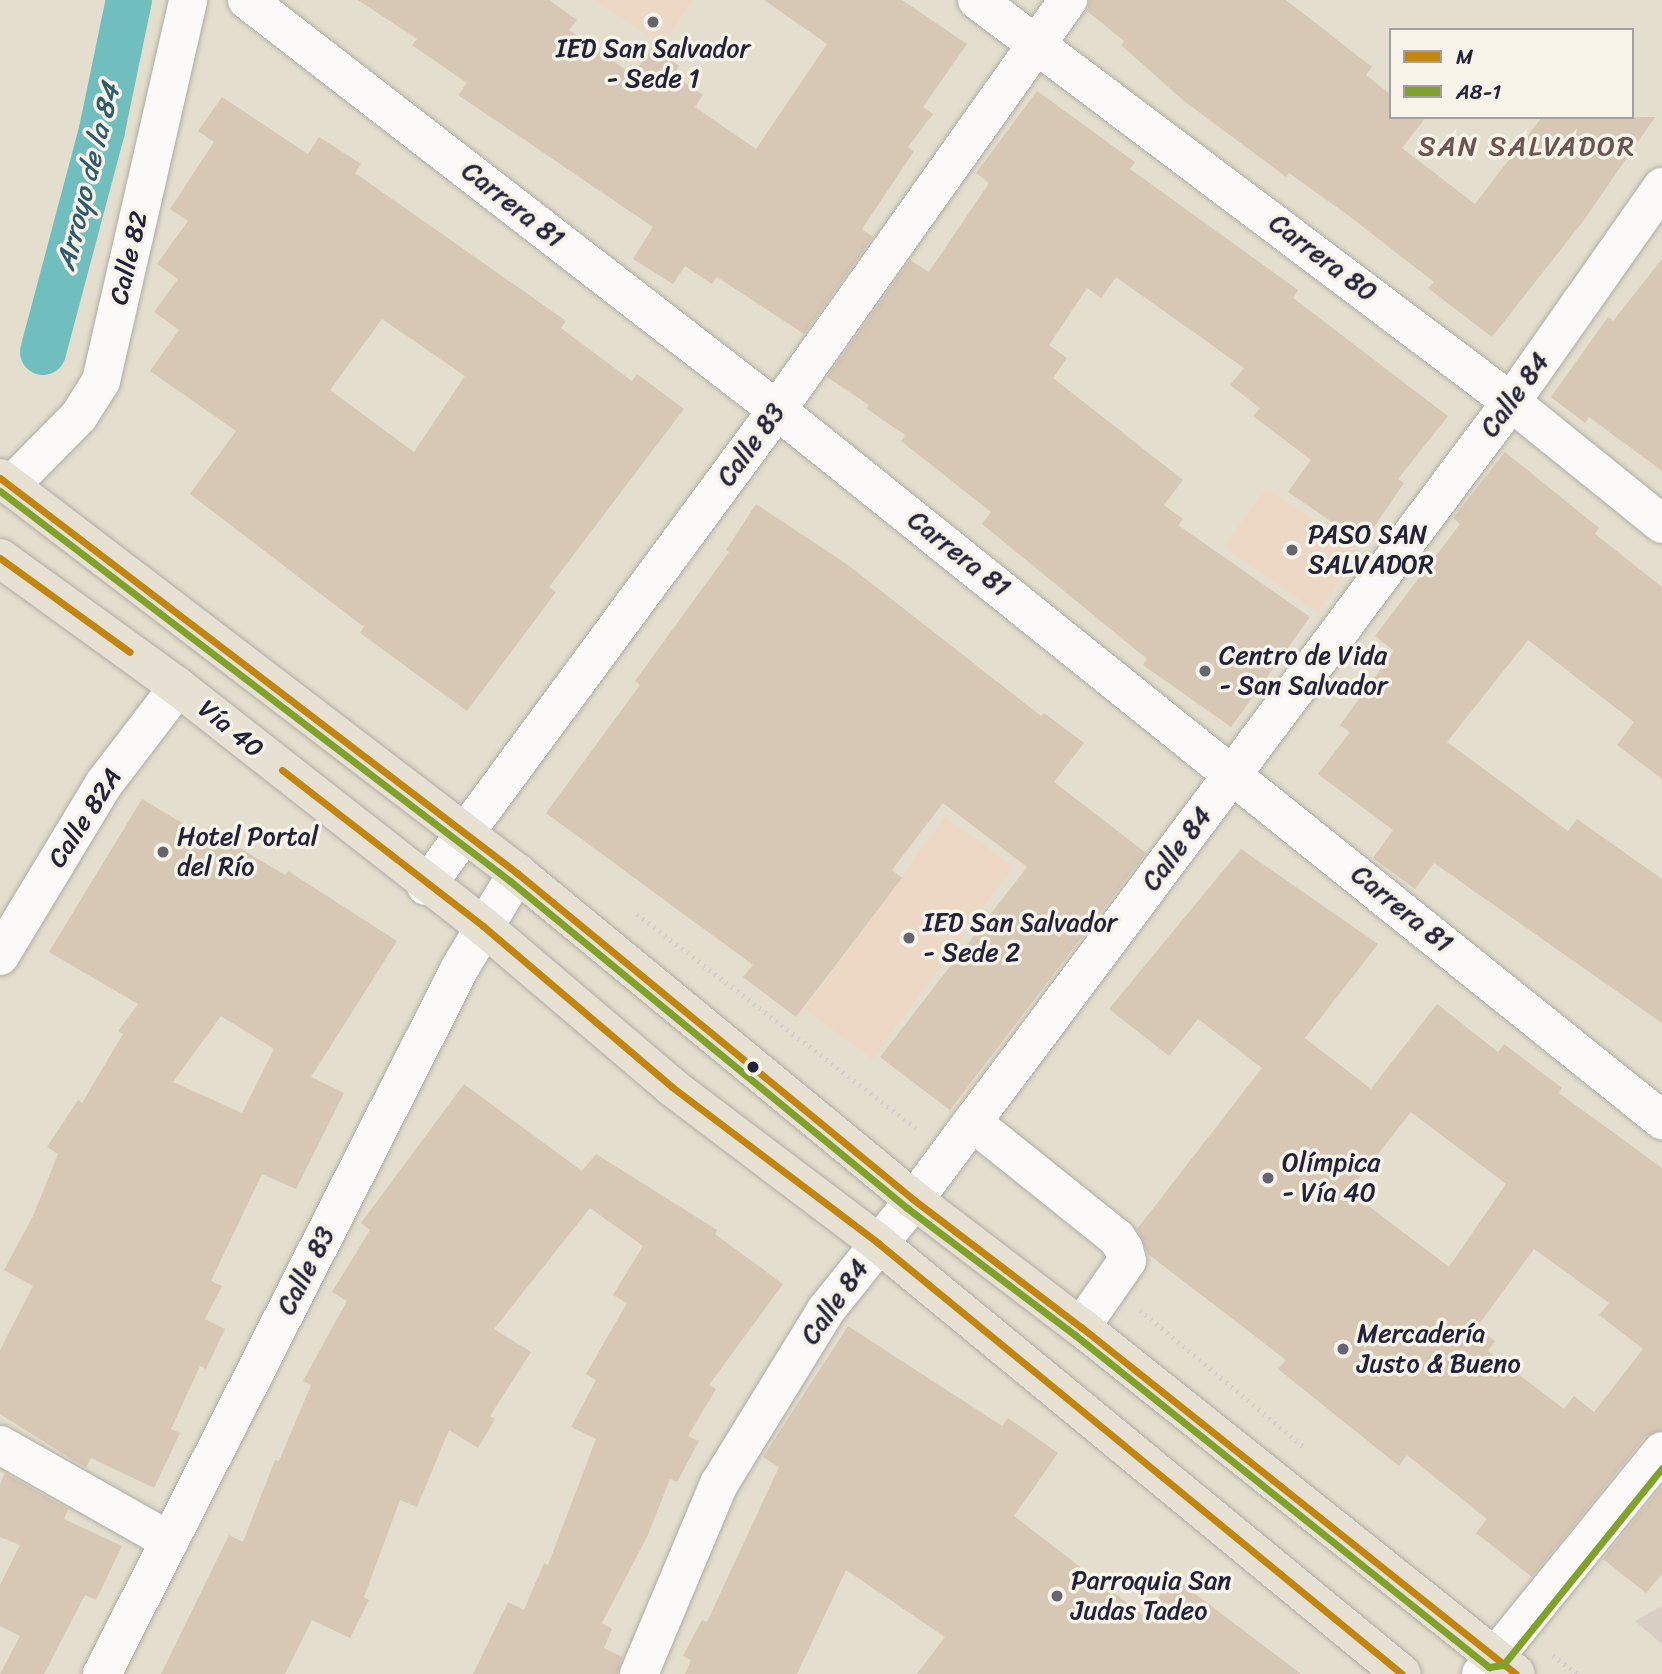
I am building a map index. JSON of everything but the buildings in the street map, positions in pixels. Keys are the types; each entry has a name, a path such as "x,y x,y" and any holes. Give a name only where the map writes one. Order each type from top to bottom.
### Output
{"highway":[{"path":"5,482 517,873 914,1200 1082,1327 1497,1669"},
{"name":"Vía 40","path":"0,558 178,687 426,886 483,926 672,1087 878,1243 1402,1674"}],"street":[{"name":"Calle 82","path":"5,482 79,416 101,381 188,0"},
{"name":"Carrera 81","path":"247,0 777,410 1234,773 1662,1120"},
{"name":"Carrera 80","path":"978,0 1038,42 1511,402 1662,524"},
{"name":"Calle 83","path":"426,886 467,836 777,410 1069,0"},
{"name":"Calle 84","path":"639,1674 719,1484 825,1310 914,1200 1511,402 1662,187"},
{"name":"Calle 82A","path":"0,956 103,785 178,687"},
{"name":"Calle 83","path":"102,1674 483,926 517,873"},
{"path":"972,1122 1117,1238 1124,1250 1127,1261 1082,1327"},
{"path":"0,1445 170,1541"},
{"path":"1497,1669 1662,1451"}],"path":[{"path":"1548,1651 1577,1674"}],"shaded area":[{"name":"IED San Salvador - Sede 1","path":"593,0 693,0 663,44"},
{"name":"PASO SAN SALVADOR","path":"1266,487 1359,552 1318,612 1224,547"},
{"name":"IED San Salvador - Sede 2","path":"945,817 1013,866 873,1059 805,1010"},
{"path":"1662,1606 1662,1644 1635,1621"}],"waterway":[{"name":"Arroyo de la 84","path":"43,352 102,130 129,0"}],"transit line":[{"name":"M","path":"0,478 517,873 914,1200 1081,1327 1516,1674"},
{"name":"A8-1","path":"0,491 510,881 907,1208 1075,1335 1489,1667 1503,1665 1662,1468"},
{"name":"M","path":"0,558 130,652"},
{"name":"M","path":"282,770 483,926 672,1087 878,1243 1402,1674"}],"place":[{"name":"IED San Salvador - Sede 1","path":"653,22"},
{"name":"PASO SAN SALVADOR","path":"1292,550"},
{"name":"Centro de Vida - San Salvador","path":"1205,671"},
{"name":"Hotel Portal del Río","path":"163,852"},
{"name":"IED San Salvador - Sede 2","path":"909,938"},
{"name":"Olímpica - Vía 40","path":"1268,1178"},
{"name":"Mercadería Justo & Bueno","path":"1343,1349"},
{"name":"Parroquia San Judas Tadeo","path":"1057,1596"}],"district":[{"name":"SAN SALVADOR","path":"1527,146"}]}
